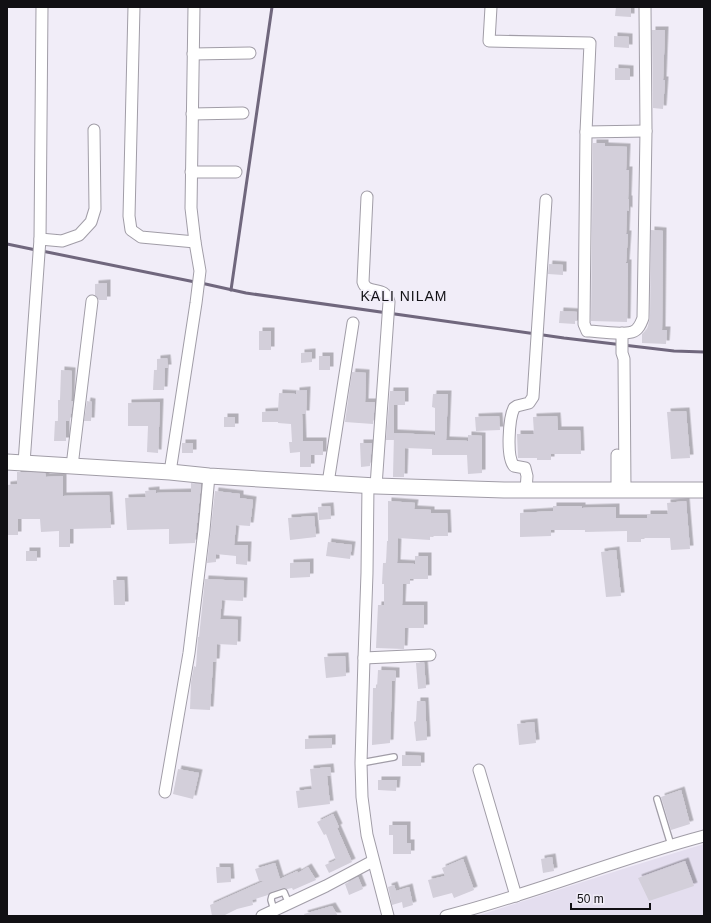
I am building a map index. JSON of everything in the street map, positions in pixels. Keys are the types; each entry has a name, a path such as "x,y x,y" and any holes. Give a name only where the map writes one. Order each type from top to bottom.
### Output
{"street":[{"path":"24,463 40,239 42,7"},
{"path":"134,7 129,216 131,230 141,237 195,242"},
{"path":"170,472 200,271 195,242 191,172 194,7"},
{"path":"491,7 489,41 590,43 586,132 584,324 590,332 622,343"},
{"path":"622,343 641,326 643,318 646,130 645,7"},
{"path":"193,54 250,53"},
{"path":"192,114 243,113"},
{"path":"40,239 62,241 79,234 91,222 95,208 94,130"},
{"path":"586,132 646,130"},
{"path":"191,172 236,172"},
{"path":"367,197 363,282 364,286 367,288 382,291 388,296 389,302 372,485 361,763 364,816 367,835 388,916"},
{"path":"526,490 525,468 514,466 510,459 510,426 514,408 516,406 529,403 532,397 546,200"},
{"path":"72,466 92,301"},
{"path":"328,483 354,323"},
{"path":"621,490 624,360 622,343"},
{"path":"7,462 170,472 209,476 372,485 526,490 704,490"},
{"path":"165,792 189,653 209,476"},
{"path":"364,658 430,655"},
{"path":"479,770 516,896"},
{"path":"446,916 516,896 671,845 704,836"},
{"path":"267,914 326,886 373,861"}],"lane":[{"path":"361,763 394,757"},
{"path":"657,798 671,845"}],"shaded area":[{"path":"704,844 704,916 477,916 629,867"}],"building":[{"path":"616,7 631,7 631,17 615,16"},
{"path":"652,30 665,30 663,80 665,80 663,109 653,108"},
{"path":"614,36 629,37 629,48 614,47"},
{"path":"615,68 630,69 630,80 615,80"},
{"path":"593,143 605,143 605,146 627,147 626,170 629,170 629,211 627,210 626,234 628,234 626,263 628,263 627,322 591,321"},
{"path":"651,230 663,231 662,330 667,330 666,344 642,343 642,334 647,329 650,318"},
{"path":"549,264 563,265 563,275 548,274"},
{"path":"107,283 107,300 99,300 95,295 95,284"},
{"path":"560,311 577,312 577,320 575,320 575,324 559,323"},
{"path":"259,331 271,331 271,350 259,350"},
{"path":"312,352 312,362 301,363 301,353"},
{"path":"319,356 330,356 330,370 319,370"},
{"path":"167,358 168,368 165,368 164,390 153,390 154,370 157,370 157,359"},
{"path":"61,370 72,371 71,401 73,401 70,421 66,421 66,441 54,441 55,421 58,421 58,400 60,400"},
{"path":"352,372 366,373 365,402 375,402 373,424 345,422"},
{"path":"307,390 306,414 302,414 303,441 323,441 323,455 311,455 311,467 300,467 300,452 290,453 289,442 292,442 291,424 262,422 262,412 278,411 279,393 296,394 296,391"},
{"path":"390,391 405,391 405,405 394,405 394,440 386,440"},
{"path":"433,394 448,394 446,440 468,441 468,435 482,436 482,473 468,474 467,455 432,455 432,449 405,448 404,477 393,477 394,433 435,435 435,408 432,407"},
{"path":"87,401 92,402 91,421 84,421"},
{"path":"160,402 158,453 147,452 148,426 128,426 128,403"},
{"path":"686,411 690,458 671,459 667,412"},
{"path":"499,416 500,430 476,431 475,417"},
{"path":"557,416 558,430 580,430 581,454 551,454 551,460 518,458 517,434 534,434 533,417"},
{"path":"224,417 235,417 235,427 224,427"},
{"path":"182,443 193,443 193,453 182,453"},
{"path":"360,443 372,443 370,466 361,467"},
{"path":"17,472 45,473 46,477 63,476 63,496 109,495 111,528 70,529 70,547 59,547 59,531 41,532 40,519 18,519 18,535 7,535 7,485 17,484"},
{"path":"191,483 201,484 195,543 169,544 169,529 127,530 125,498 146,497 145,491 156,490 156,493 191,492"},
{"path":"215,491 240,494 240,498 253,500 250,526 236,525 234,545 248,545 247,565 236,564 236,556 216,554 216,562 207,563"},
{"path":"388,501 415,503 414,509 431,510 431,513 447,513 448,536 430,536 430,540 398,538 397,563 415,564 415,556 428,556 428,579 410,579 410,584 403,584 402,605 424,605 424,628 405,628 404,649 376,648 378,605 384,605 384,584 382,584 383,563 386,563 388,541"},
{"path":"686,501 690,549 671,550 670,538 641,538 641,542 627,542 627,531 585,532 585,530 551,530 551,536 520,537 520,513 553,511 553,506 582,506 582,508 616,507 616,518 647,518 647,514 668,514 667,503"},
{"path":"330,506 331,519 319,520 318,507"},
{"path":"314,516 316,537 290,540 288,518"},
{"path":"328,542 352,545 350,559 326,556"},
{"path":"616,550 621,596 606,597 601,552"},
{"path":"26,551 37,551 37,561 26,561"},
{"path":"310,562 310,577 290,578 290,563"},
{"path":"205,579 244,581 243,601 222,600 220,619 238,620 237,645 217,644 216,662 213,662 210,710 190,709 191,682 194,666 196,667"},
{"path":"113,580 124,580 125,605 114,605"},
{"path":"345,656 346,676 326,678 324,657"},
{"path":"424,662 426,688 418,689 416,663"},
{"path":"378,670 396,671 396,681 392,681 390,743 372,745 373,688 377,688"},
{"path":"417,701 425,701 427,740 416,741 414,722 416,721"},
{"path":"534,722 536,743 519,745 517,724"},
{"path":"332,738 332,748 305,749 305,739"},
{"path":"402,755 421,756 421,766 402,766"},
{"path":"330,767 331,776 327,776 330,804 298,808 296,791 312,789 310,769"},
{"path":"178,769 199,773 193,799 173,794"},
{"path":"378,780 397,780 396,791 378,790"},
{"path":"681,790 690,824 671,830 661,797"},
{"path":"333,814 339,827 337,828 352,862 329,873 325,865 336,860 326,834 324,835 317,822"},
{"path":"389,825 407,825 407,843 411,843 411,854 393,854 393,835 389,835"},
{"path":"552,857 554,871 543,873 541,859"},
{"path":"463,859 474,890 454,898 452,893 433,898 428,880 445,876 442,868"},
{"path":"685,861 694,886 649,901 638,878"},
{"path":"275,863 280,879 297,871 298,873 308,867 316,880 293,890 292,888 283,888 271,892 268,895 252,900 253,905 237,909 223,916 212,916 210,905 264,881 259,881 255,869"},
{"path":"216,867 230,867 231,882 217,883"},
{"path":"358,877 363,889 349,895 345,884"},
{"path":"394,885 396,891 409,887 413,905 403,908 402,902 392,905 388,887"},
{"path":"332,906 338,916 305,916 304,914"}],"waterway":[{"path":"231,290 272,7"},
{"path":"7,244 36,250"},
{"path":"42,251 195,282"},
{"path":"201,283 246,293 564,338 674,351 704,352"}],"district":[{"name":"KALI NILAM","path":"404,296"}]}
